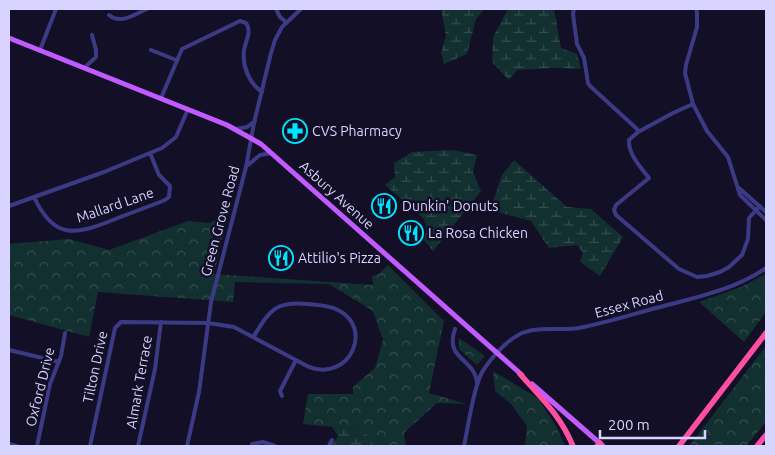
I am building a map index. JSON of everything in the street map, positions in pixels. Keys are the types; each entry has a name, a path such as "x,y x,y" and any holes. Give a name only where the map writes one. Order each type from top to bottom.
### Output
{"highway":[{"path":"679,446 766,333"},
{"path":"520,374 553,410 573,446"},
{"path":"757,446 766,435"}],"main road":[{"name":"Asbury Avenue","path":"9,38 188,109 236,129 252,138 273,153 600,445"}],"street":[{"path":"40,50 56,9"},
{"path":"109,15 115,19 123,20 147,9"},
{"path":"276,9 280,17 286,22"},
{"name":"Green Grove Road","path":"187,446 199,392 215,286 246,167 273,44 278,32 286,22 301,9"},
{"path":"574,9 573,16 577,44 584,58 588,83 638,132"},
{"path":"696,9 697,27 685,73 694,104 707,131 728,157 740,195 766,220"},
{"path":"161,98 180,51 186,46 238,22 244,22 248,25 249,29 244,48 246,66 254,86 262,92"},
{"path":"84,68 96,57 92,35"},
{"path":"151,50 176,60"},
{"path":"694,104 672,113 638,132 630,140 630,148 640,167 649,178 616,205 614,211 621,221 679,269 697,277 708,276 729,267 738,259 745,250 748,239 749,218 760,206"},
{"path":"9,206 162,148 175,140 183,125 188,109"},
{"path":"236,129 246,127 255,121"},
{"name":"Mallard Lane","path":"34,197 41,212 56,226 74,232 97,227 169,197 170,186 159,175 150,153"},
{"path":"246,167 260,155 273,153"},
{"path":"737,187 766,212"},
{"name":"Essex Road","path":"464,446 477,385 484,369 510,340 527,332 576,328 621,318 719,291 747,280 766,268"},
{"path":"287,303 329,307 339,310 352,324 355,340 354,349 344,362 337,367 320,370 308,367 254,336 269,312 287,303"},
{"name":"Tilton Drive","path":"90,446 116,325 123,321 208,323 234,327 254,336"},
{"name":"Almark Terrace","path":"138,446 155,369 162,322"},
{"path":"455,329 452,340 454,351 473,370 477,385"},
{"name":"Oxford Drive","path":"37,446 53,375 59,362 65,333"},
{"path":"9,350 59,362"},
{"path":"282,396 280,390 296,360"},
{"path":"329,446 332,440"},
{"path":"252,444 263,442 275,446"},
{"path":"9,444 17,446"}],"green space":[{"path":"441,9 485,9 476,19 467,54 444,64 441,53 446,36"},
{"path":"508,9 554,9 561,48 577,54 581,69 517,70 509,80 492,62 493,37"},
{"path":"453,150 477,155 473,172 481,191 433,251 424,240 427,228 424,219 385,185 395,177 394,163 412,152"},
{"path":"514,160 567,207 591,209 623,237 600,276 580,262 583,253 577,245 549,248 531,221 490,210 502,175"},
{"path":"228,215 214,274 373,285 372,276 379,274 388,265 444,321 429,393 467,404 437,403 404,433 406,446 370,446 369,439 363,430 303,424 308,394 353,394 353,387 375,368 383,340 373,311 329,284 235,282 233,302 98,292 89,337 9,315 9,244 69,239 109,250 188,221 209,223"},
{"path":"766,274 766,312 744,342 699,302 741,287"},
{"path":"459,338 485,356 477,365 459,349"},
{"path":"766,346 766,422 746,446 689,446"},
{"path":"493,371 538,398 556,426 565,446 525,446 527,426 511,404 495,391"},
{"path":"332,427 364,430 369,439 370,446 331,446 338,436"}],"place":[{"name":"CVS Pharmacy","path":"295,131"},
{"name":"Dunkin' Donuts","path":"384,206"},
{"name":"La Rosa Chicken","path":"411,233"},
{"name":"Attilio's Pizza","path":"281,258"}]}
